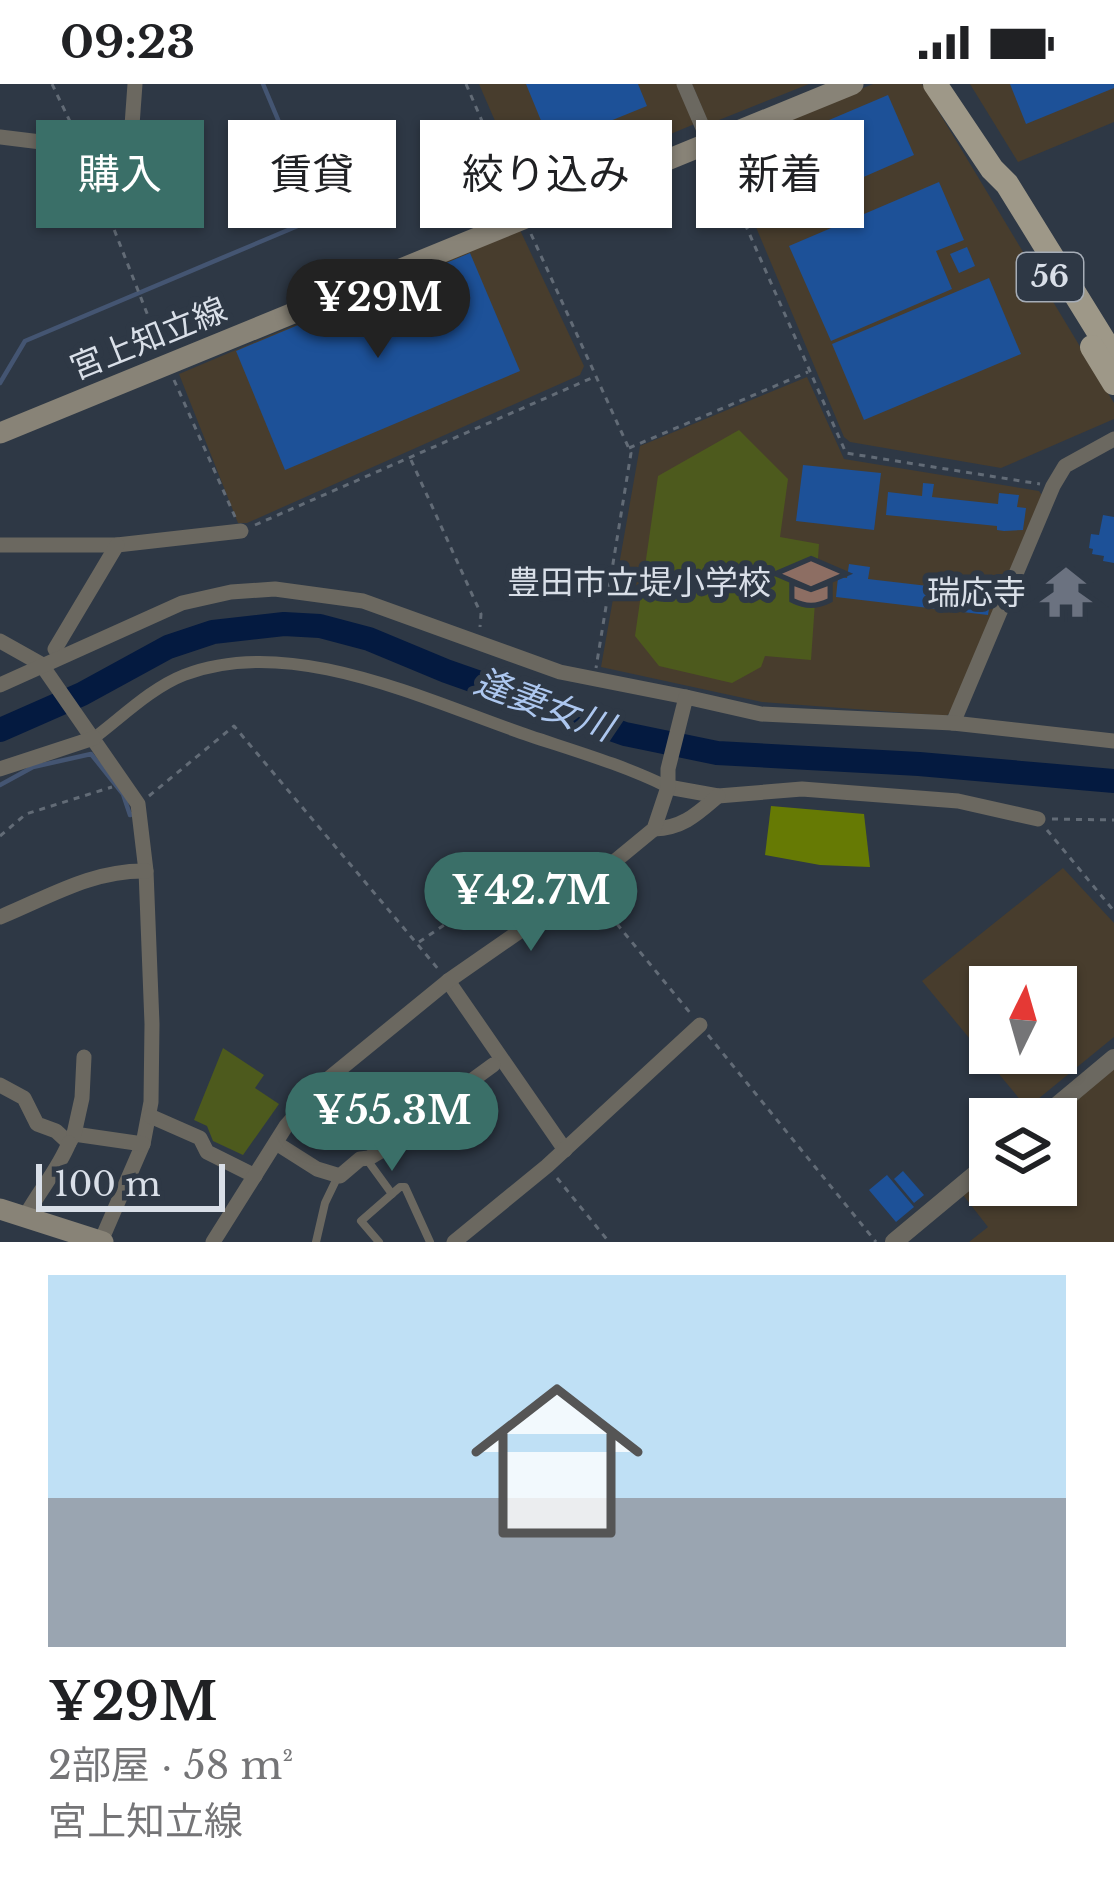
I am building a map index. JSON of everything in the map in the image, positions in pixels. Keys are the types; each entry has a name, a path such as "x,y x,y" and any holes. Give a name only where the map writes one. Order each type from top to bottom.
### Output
{"main road":[{"name":"宮上知立線","path":"764,120 854,84"},
{"name":"56","path":"935,84 1007,184 1114,357"},
{"name":"56","path":"992,169 996,188 1114,383"},
{"name":"宮上知立線","path":"0,433 502,228"},
{"path":"0,1209 100,1241"}],"street":[{"path":"132,120 135,84"},
{"path":"684,84 700,120"},
{"path":"0,137 36,141"},
{"path":"953,722 1053,486 1065,466 1114,439"},
{"path":"0,545 117,545 242,531"},
{"path":"60,656 55,649 59,635 75,618 117,545"},
{"path":"0,685 198,598 275,589 363,601 560,672 684,703 761,714 953,722 1114,741"},
{"path":"0,641 44,669 138,804 146,871 152,1024 150,1116 143,1144 100,1241"},
{"path":"0,769 92,735 183,675 231,664 307,666 376,680 718,796 802,789 958,801 1038,819"},
{"path":"213,1242 303,1103 328,1079 448,981 586,885 654,829 684,703"},
{"path":"654,829 674,828 718,796"},
{"path":"0,917 113,870 146,871"},
{"path":"448,981 565,1150"},
{"path":"454,1242 547,1166 700,1025"},
{"path":"26,1217 72,1139 82,1098 84,1057"},
{"path":"1066,1098 1114,1058"},
{"path":"276,1143 316,1169 338,1176 446,1112 467,1084 493,1066"},
{"path":"0,1085 24,1098 37,1124 72,1139 143,1144"},
{"path":"150,1116 200,1138 207,1152 255,1176"},
{"path":"894,1242 969,1180"}],"lane":[{"path":"368,1158 392,1194"},
{"path":"316,1242 325,1203 338,1176"},
{"path":"379,1242 361,1221 405,1187 430,1242"}],"path":[{"path":"52,84 69,120"},
{"path":"466,84 481,120"},
{"path":"114,228 168,366 242,531 594,377"},
{"path":"528,228 631,454 594,679"},
{"path":"747,228 846,453 1053,486"},
{"path":"627,448 810,371"},
{"path":"410,458 481,614 479,640"},
{"path":"138,804 235,726 448,981"},
{"path":"0,836 26,814 125,783"},
{"path":"1038,819 1114,820"},
{"path":"1038,819 1114,911"},
{"path":"417,943 518,875"},
{"path":"586,885 876,1242"},
{"path":"547,1166 609,1242"}],"shaded area":[{"path":"479,84 680,84 696,123 672,133 672,120 495,120"},
{"path":"692,84 809,84 719,120 707,120"},
{"path":"873,84 922,84 1114,403 1114,419 1001,468 850,442 844,437 756,228 864,228 864,120 785,120"},
{"path":"970,84 1114,84 1114,122 1018,162"},
{"path":"520,230 584,366 580,375 238,523 179,374"},
{"name":"豊田市立堤小学校","path":"807,377 844,459 1039,491 1043,497 954,710 946,716 762,702 601,667 640,446"},
{"path":"1063,868 1114,923 1114,1037 1077,1067 1077,966 969,966 969,1038 922,981"},
{"path":"1114,1063 1114,1242 969,1242 988,1227 972,1206 1077,1206 1077,1098 1072,1098"},
{"path":"999,1074 1069,1074 1039,1098 1019,1098"}],"green space":[{"path":"739,430 788,479 780,537 819,544 811,660 765,656 761,667 732,683 659,666 635,636 658,476"},
{"path":"771,806 864,814 870,867 820,865 765,855"},
{"path":"223,1048 264,1075 255,1088 279,1104 243,1155 213,1141 207,1126 194,1120"}],"building":[{"path":"526,84 638,84 647,106 613,120 541,120"},
{"path":"1010,84 1114,84 1114,88 1026,124"},
{"path":"888,95 914,155 864,177 864,120 829,120"},
{"path":"939,182 964,240 936,251 952,289 831,341 789,246 831,228 864,228 864,214"},
{"path":"967,247 975,266 959,273 950,254"},
{"path":"470,253 520,371 285,470 236,351"},
{"path":"989,278 1021,354 864,420 832,344"},
{"path":"803,465 881,473 874,530 796,521"},
{"path":"923,483 934,484 932,497 998,504 999,493 1019,495 1017,507 1026,508 1023,530 886,515 888,492 922,496"},
{"path":"1103,515 1114,517 1114,563 1103,561 1104,556 1092,554 1089,548 1091,534 1099,535"},
{"path":"849,564 870,567 868,579 928,586 929,574 958,578 956,592 991,596 988,615 836,597 838,577 847,578"},
{"path":"903,1171 924,1195 914,1203 894,1179"},
{"path":"887,1175 914,1207 896,1222 869,1190"}],"waterway":[{"path":"0,383 25,341 319,217 263,84"},
{"name":"逢妻女川","path":"0,730 82,694 168,647 213,632 284,624 320,626 369,639 625,734 717,753 1114,781"},
{"path":"0,785 33,767 91,754 133,814"}],"place":[{"name":"豊田市立堤小学校","path":"811,582"},
{"name":"瑞応寺","path":"1066,592"}]}
